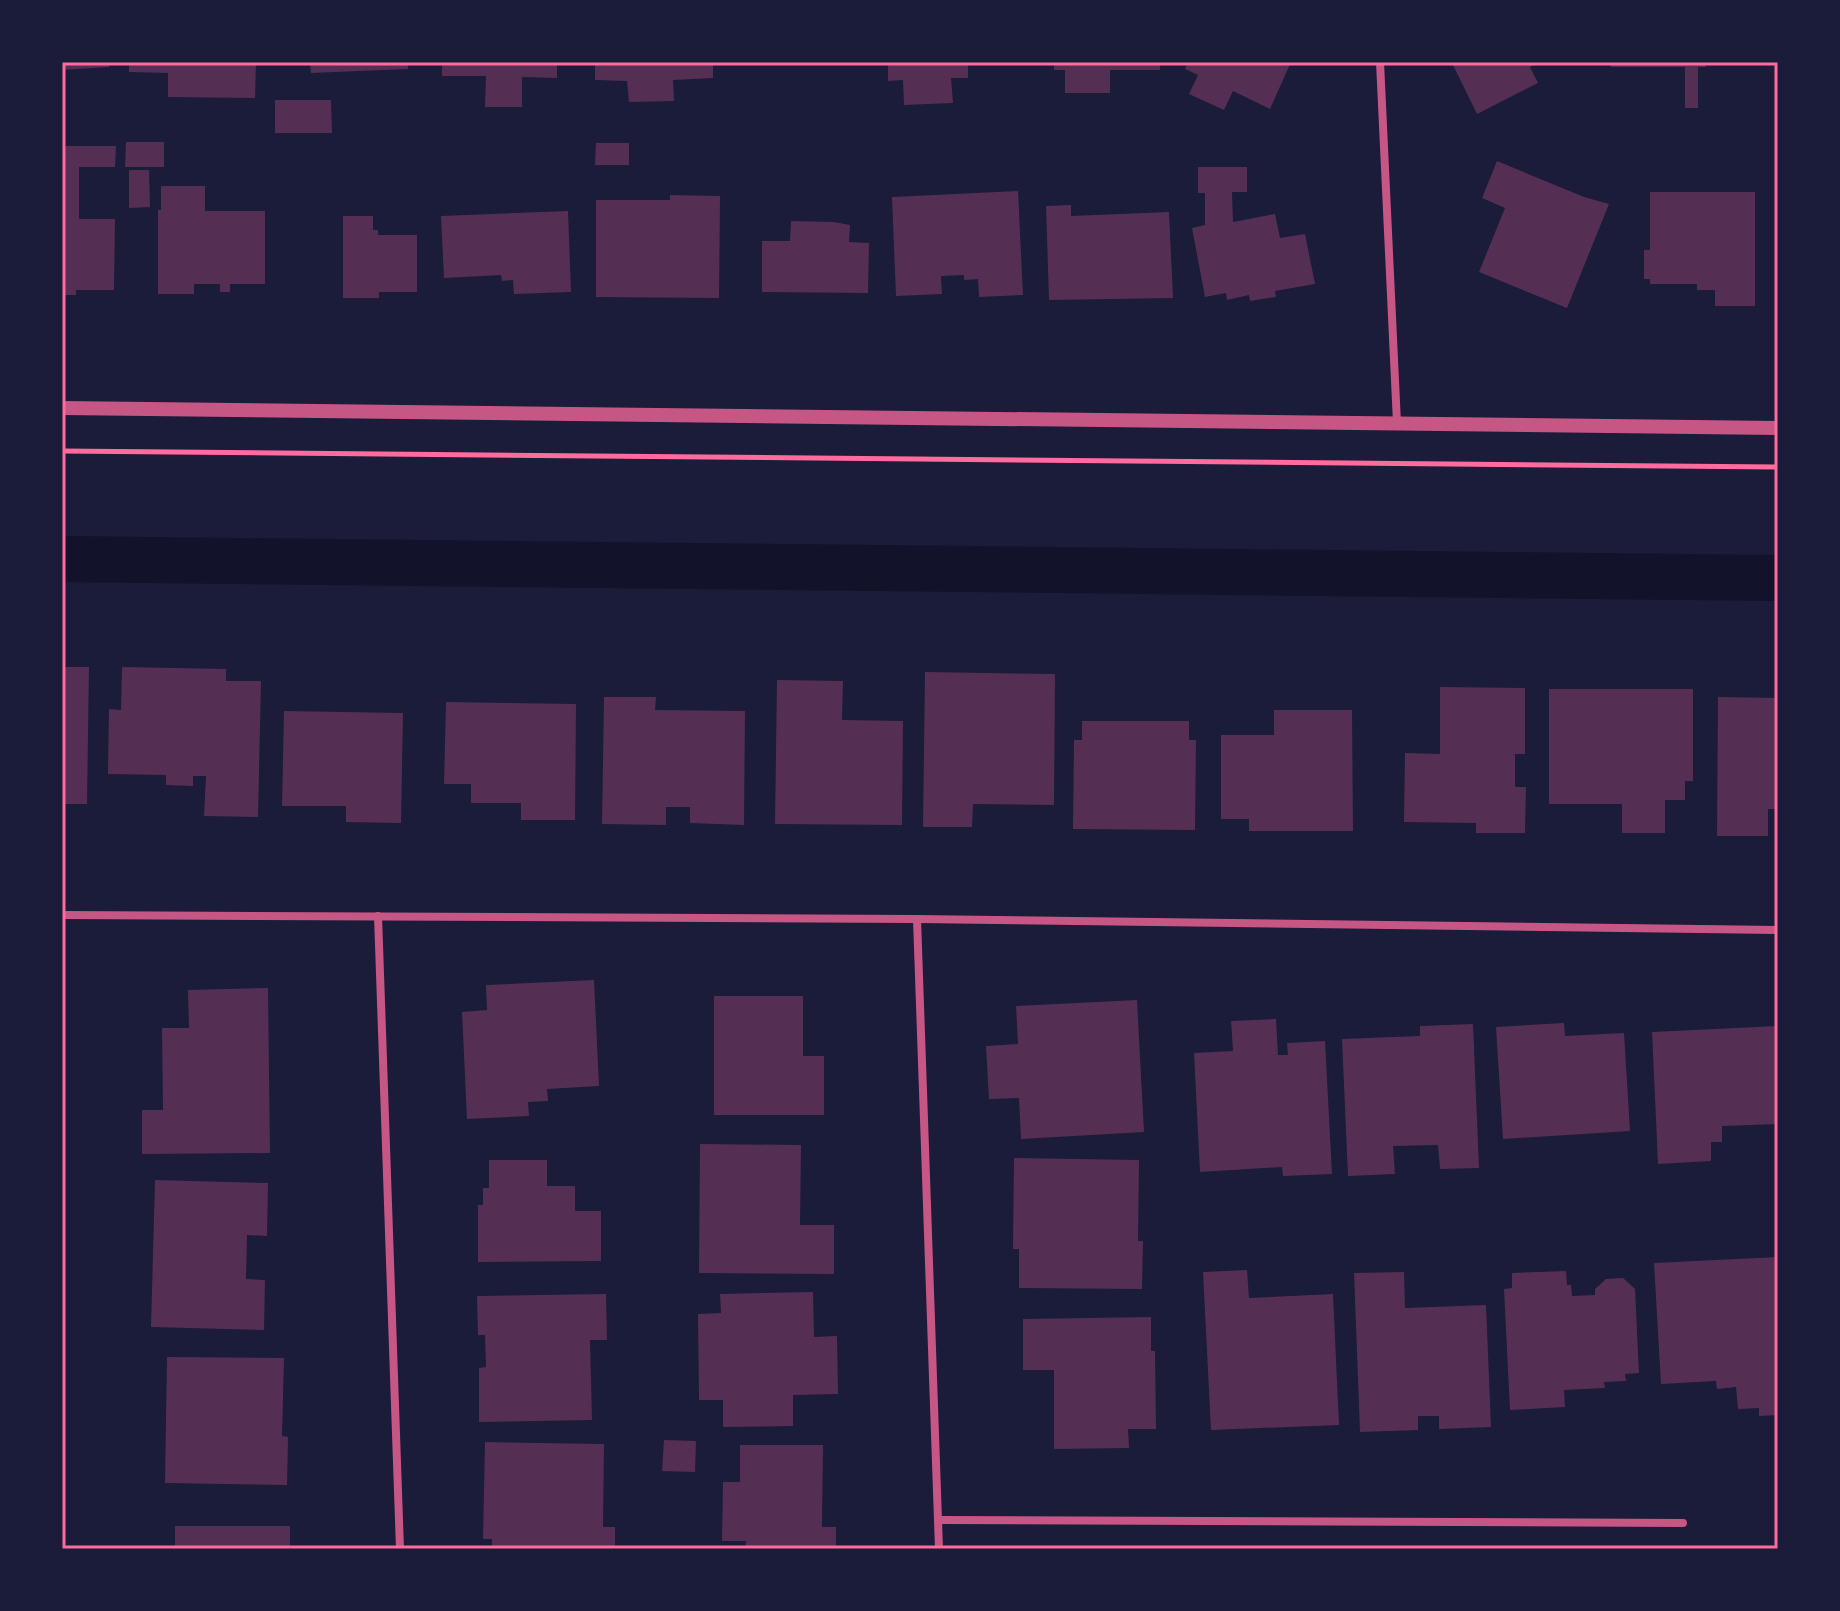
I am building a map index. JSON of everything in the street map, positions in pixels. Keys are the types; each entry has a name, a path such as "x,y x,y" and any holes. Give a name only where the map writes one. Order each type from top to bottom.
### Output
{"street":[{"path":"1380,62 1397,423"},
{"path":"62,408 1778,428"},
{"path":"62,915 917,919 1778,930"},
{"path":"378,916 400,1549"},
{"path":"917,919 939,1549"},
{"path":"939,1520 1683,1523"}],"path":[{"path":"62,451 1778,467"}],"building":[{"path":"62,62 109,62 109,67 62,70"},
{"path":"129,62 256,62 255,98 168,97 168,73 129,72"},
{"path":"310,62 408,62 408,69 311,73"},
{"path":"442,62 557,62 557,78 522,77 522,107 485,107 486,76 442,76"},
{"path":"595,62 713,62 713,78 673,80 674,101 629,102 627,81 595,80"},
{"path":"888,62 968,62 968,78 951,78 953,103 904,105 903,80 888,81"},
{"path":"1054,62 1160,62 1160,70 1110,70 1110,93 1065,93 1065,70 1054,70"},
{"path":"1188,62 1291,62 1270,109 1233,91 1224,110 1189,94 1198,75 1185,69"},
{"path":"1453,62 1541,62 1530,67 1538,83 1477,114"},
{"path":"1611,62 1706,62 1706,67 1698,67 1698,108 1685,108 1685,67 1611,67"},
{"path":"275,100 331,100 332,133 275,133"},
{"path":"126,142 164,142 164,167 125,167"},
{"path":"596,143 629,143 629,165 595,165"},
{"path":"62,146 116,146 115,167 79,167 79,219 115,219 114,290 76,290 76,295 62,295"},
{"path":"1497,161 1584,197 1609,204 1567,308 1479,272 1505,208 1482,198"},
{"path":"1198,167 1247,167 1247,192 1232,192 1233,222 1275,214 1280,238 1305,234 1315,284 1275,291 1276,297 1250,301 1249,295 1227,300 1226,293 1205,297 1192,228 1205,225 1205,193 1198,193"},
{"path":"129,170 149,170 150,207 129,208"},
{"path":"161,186 205,186 205,211 265,211 265,284 230,284 230,292 220,292 220,284 194,284 194,294 158,294"},
{"path":"1018,191 1023,295 979,297 978,279 964,280 964,275 941,276 942,294 896,296 892,197"},
{"path":"1650,192 1755,192 1755,306 1715,306 1715,290 1697,290 1697,284 1650,284 1650,279 1644,279 1644,250 1650,250"},
{"path":"670,195 720,196 719,298 596,297 596,200 670,200"},
{"path":"1071,205 1071,216 1169,212 1173,298 1049,300 1046,206"},
{"path":"568,211 571,292 514,294 513,280 502,281 501,275 444,278 441,216"},
{"path":"343,216 373,216 373,230 378,230 378,235 417,235 417,292 379,292 379,298 343,298"},
{"path":"791,221 850,225 849,242 869,243 868,293 762,292 762,241 790,241"},
{"path":"62,667 89,667 87,804 62,804"},
{"path":"122,667 226,669 226,681 261,681 258,817 204,816 206,776 193,776 193,786 166,785 166,775 108,774 109,709 121,710"},
{"path":"925,672 1055,674 1054,805 973,804 972,827 923,827"},
{"path":"777,680 843,681 842,720 903,721 902,825 775,824"},
{"path":"1440,687 1525,688 1525,754 1515,754 1515,787 1526,787 1525,833 1476,833 1476,823 1404,822 1405,753 1440,754"},
{"path":"1549,689 1693,689 1693,781 1685,781 1685,800 1665,800 1665,833 1622,833 1622,804 1549,804"},
{"path":"604,697 656,697 655,710 745,711 744,825 690,823 690,807 666,807 666,825 602,824"},
{"path":"1718,697 1778,698 1778,809 1768,809 1768,836 1717,836"},
{"path":"446,702 576,704 575,820 521,820 521,803 471,803 471,784 444,784"},
{"path":"1274,710 1352,710 1353,831 1249,831 1249,819 1221,819 1221,735 1274,735"},
{"path":"284,711 403,713 401,823 346,822 346,806 282,806"},
{"path":"1082,721 1189,721 1189,740 1196,740 1195,830 1073,829 1074,740 1082,740"},
{"path":"594,980 599,1086 547,1089 548,1101 528,1102 529,1116 467,1119 462,1012 487,1010 486,985"},
{"path":"268,988 270,1153 142,1154 142,1110 163,1110 162,1028 189,1028 188,990"},
{"path":"714,996 803,996 803,1056 824,1056 824,1115 714,1115"},
{"path":"1137,1000 1144,1132 1021,1139 1019,1098 989,1099 986,1046 1018,1044 1016,1006"},
{"path":"1276,1019 1278,1055 1288,1055 1287,1043 1325,1041 1332,1174 1283,1176 1282,1167 1200,1172 1194,1053 1233,1051 1231,1021"},
{"path":"1564,1023 1565,1036 1624,1033 1630,1131 1503,1139 1496,1027"},
{"path":"1473,1024 1479,1168 1440,1169 1438,1145 1393,1146 1395,1174 1348,1176 1342,1039 1420,1036 1420,1026"},
{"path":"1778,1026 1778,1124 1722,1126 1722,1142 1711,1142 1711,1161 1658,1164 1652,1032"},
{"path":"700,1144 801,1145 800,1225 834,1225 834,1274 699,1273"},
{"path":"1014,1158 1139,1160 1138,1241 1143,1241 1142,1289 1019,1288 1019,1249 1013,1249"},
{"path":"489,1160 547,1160 547,1186 575,1186 575,1211 601,1211 601,1261 478,1262 478,1205 483,1205 483,1188 489,1188"},
{"path":"155,1180 268,1183 267,1236 247,1235 246,1279 265,1280 264,1330 151,1327"},
{"path":"1778,1257 1778,1415 1759,1416 1759,1408 1738,1409 1736,1387 1717,1389 1716,1381 1661,1384 1654,1263"},
{"path":"1247,1270 1249,1298 1333,1294 1339,1425 1211,1430 1203,1272"},
{"path":"1566,1271 1572,1296 1595,1295 1595,1289 1606,1279 1623,1278 1635,1289 1639,1373 1625,1374 1626,1381 1604,1382 1605,1388 1564,1390 1565,1407 1510,1410 1504,1289 1512,1288 1512,1273"},
{"path":"1404,1272 1405,1308 1486,1305 1491,1427 1439,1429 1439,1416 1418,1416 1418,1430 1360,1432 1354,1273"},
{"path":"813,1292 814,1337 837,1336 838,1394 793,1395 793,1426 723,1427 723,1400 699,1400 698,1314 721,1313 720,1294"},
{"path":"606,1294 607,1340 590,1340 592,1420 479,1422 479,1368 486,1367 485,1335 478,1335 477,1296"},
{"path":"1151,1317 1151,1351 1155,1351 1156,1429 1128,1429 1129,1448 1054,1449 1054,1370 1023,1370 1023,1319"},
{"path":"167,1357 284,1358 282,1436 288,1437 287,1485 165,1483"},
{"path":"664,1440 696,1441 695,1472 662,1471"},
{"path":"485,1442 604,1444 603,1527 615,1527 615,1549 492,1549 492,1539 483,1539"},
{"path":"740,1445 823,1445 822,1527 836,1527 836,1549 745,1549 746,1541 722,1541 723,1482 740,1482"},
{"path":"175,1526 290,1526 290,1549 175,1549"}],"waterway":[{"path":"62,559 1778,578"}]}
